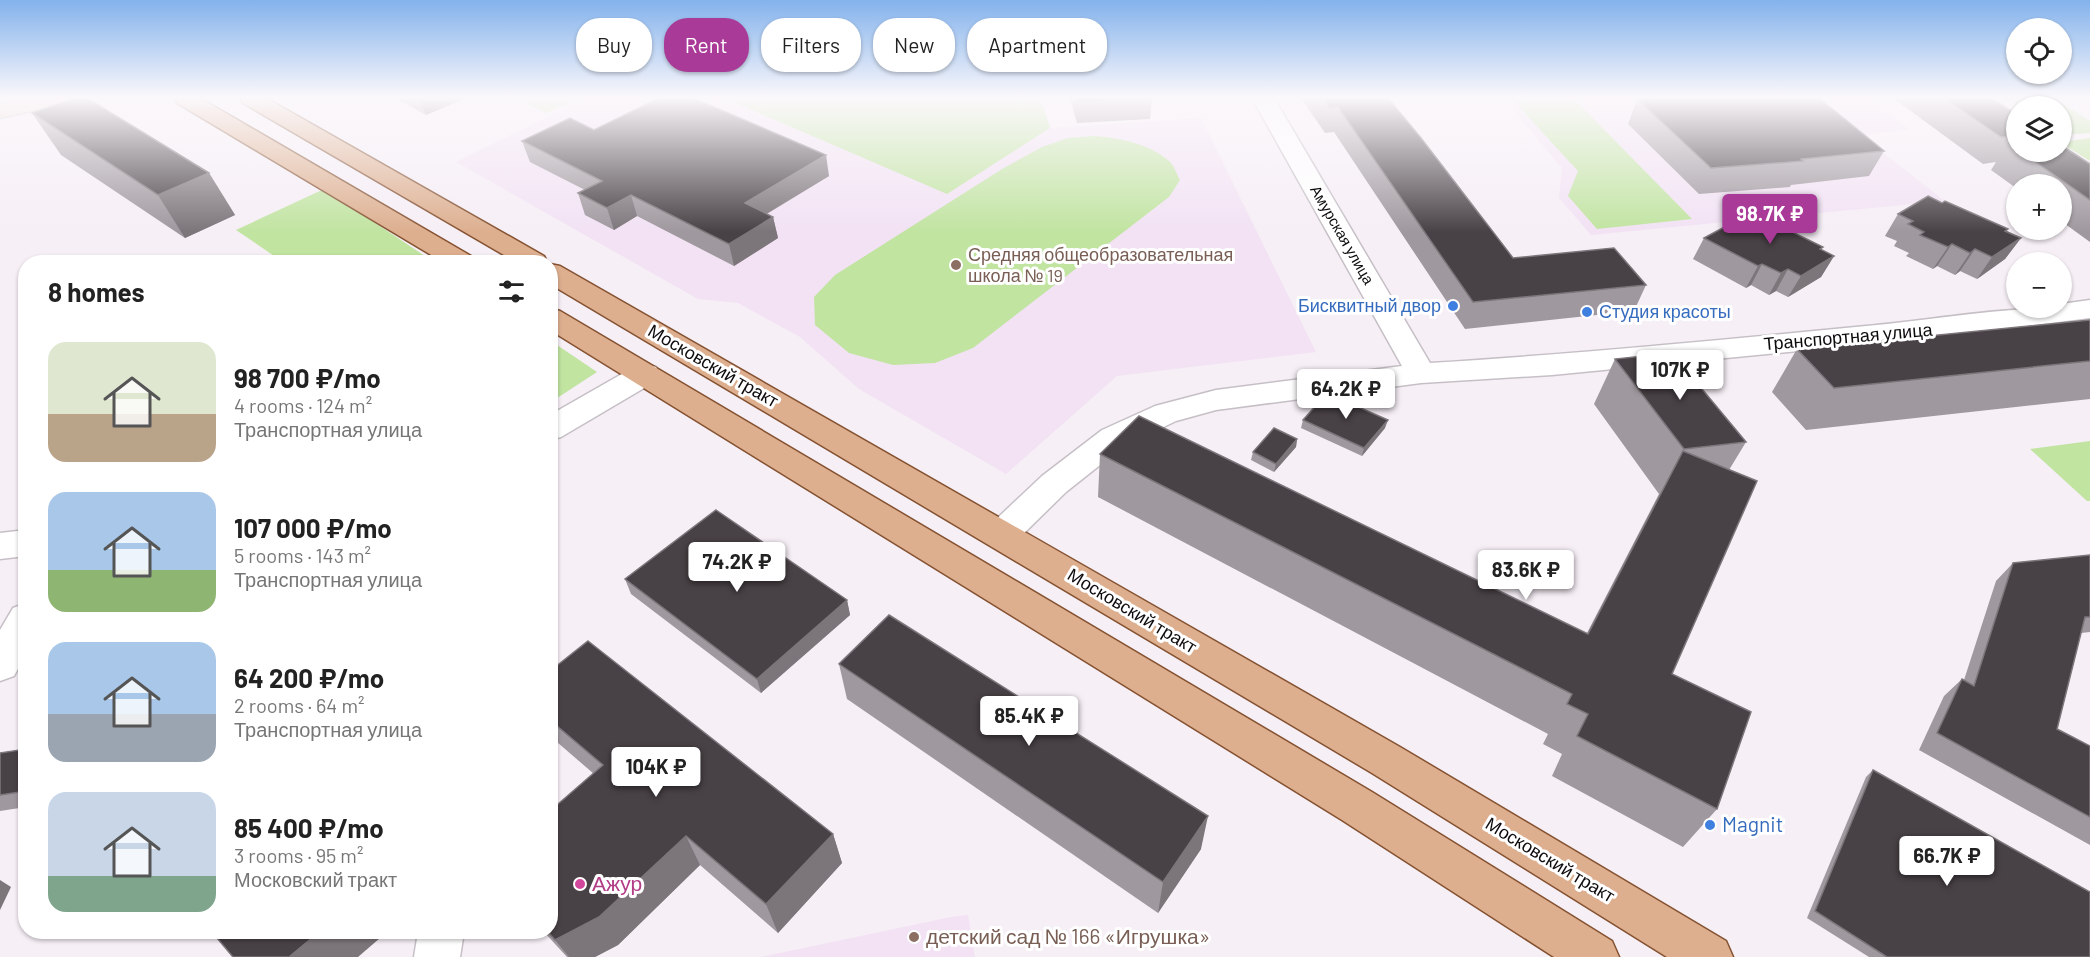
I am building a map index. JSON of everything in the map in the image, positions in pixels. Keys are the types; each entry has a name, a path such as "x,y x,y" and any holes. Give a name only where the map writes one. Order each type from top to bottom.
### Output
{"main road":[{"path":"260,143 449,255"},
{"path":"328,143 522,255"},
{"name":"Московский тракт","path":"558,277 1386,760 1710,957"},
{"path":"558,322 1357,806 1596,957"}],"street":[{"name":"Амурская улица","path":"1289,143 1421,373"},
{"name":"Транспортная улица","path":"1002,534 1054,484 1096,450 1134,426 1166,413 1216,400 1254,393 1421,373 1552,365 1931,329 2090,309"},
{"path":"558,424 645,374"},
{"path":"0,546 18,544"},
{"path":"0,665 18,632"},
{"path":"437,957 440,939"}],"shaded area":[{"name":"Средняя общеобразовательная школа № 19","path":"495,143 1213,143 1316,352 1117,376 1006,474 859,389 800,337 738,303 698,299 456,162"},
{"path":"1541,143 1870,143 1945,201 1591,235 1559,198 1562,168"},
{"name":"детский сад № 166 «Игрушка»","path":"968,915 975,957 761,957 951,917"}],"green space":[{"path":"828,143 1027,143 947,194"},
{"path":"1055,143 1133,143 1163,156 1174,167 1180,180 1169,197 973,348 935,363 893,365 849,353 815,325 814,297 835,275 1002,169"},
{"path":"1552,143 1617,143 1692,219 1597,229 1568,196 1578,171"},
{"path":"2072,143 2090,143 2090,161 2072,150"},
{"path":"324,189 423,255 273,255 236,230"},
{"path":"558,346 597,372 558,397"},
{"path":"2090,441 2090,501 2087,501 2030,449"}],"building":[{"path":"78,143 160,143 209,173 158,195"},
{"path":"525,143 797,143 826,155 745,203 773,217 729,244 631,195 607,208 578,193 602,181"},
{"path":"1363,143 1425,143 1513,258 1614,248 1646,285 1473,302"},
{"path":"1684,143 1874,143 1884,151 1801,159 1803,161 1711,168"},
{"path":"2072,152 2090,164 2090,200 2072,187 2072,174 2053,174 2035,162 2072,162"},
{"path":"1928,196 1942,203 1945,201 2006,228 2006,240 2018,240 1992,257 1975,249 1970,253 1952,244 1948,247 1920,235 1924,232 1908,224 1913,221 1898,214"},
{"path":"1752,212 1823,247 1820,249 1834,256 1801,276 1788,269 1781,273 1762,264 1758,266 1704,238"},
{"path":"2090,320 2090,361 1834,388 1797,349"},
{"path":"1672,353 1746,442 1684,449 1615,359"},
{"path":"1327,393 1388,420 1364,448 1303,420"},
{"path":"1139,416 1588,634 1683,451 1757,481 1672,674 1751,712 1717,809 1577,736 1588,714 1567,704 1572,694 1100,454"},
{"path":"1274,428 1297,439 1276,464 1253,452"},
{"path":"716,510 847,600 757,679 625,579"},
{"path":"2090,555 2090,617 2085,617 2057,729 2090,746 2090,817 1937,733 1962,679 1974,686 2013,563"},
{"path":"889,615 1208,816 1163,882 839,664"},
{"path":"588,641 833,834 766,904 686,836 599,917 558,938 558,804 603,765 558,727 558,665"},
{"path":"18,750 18,792 0,795 0,753"},
{"path":"1873,770 2090,892 2090,957 1887,957 1815,911"},
{"path":"218,939 311,939 289,957 233,957"}],"place":[{"name":"Средняя общеобразовательная школа № 19","path":"956,265"},
{"name":"Бисквитный двор","path":"1453,306"},
{"name":"Студия красоты","path":"1587,312"},
{"name":"Magnit","path":"1710,825"},
{"name":"Ажур","path":"580,884"},
{"name":"детский сад № 166 «Игрушка»","path":"914,937"}]}
